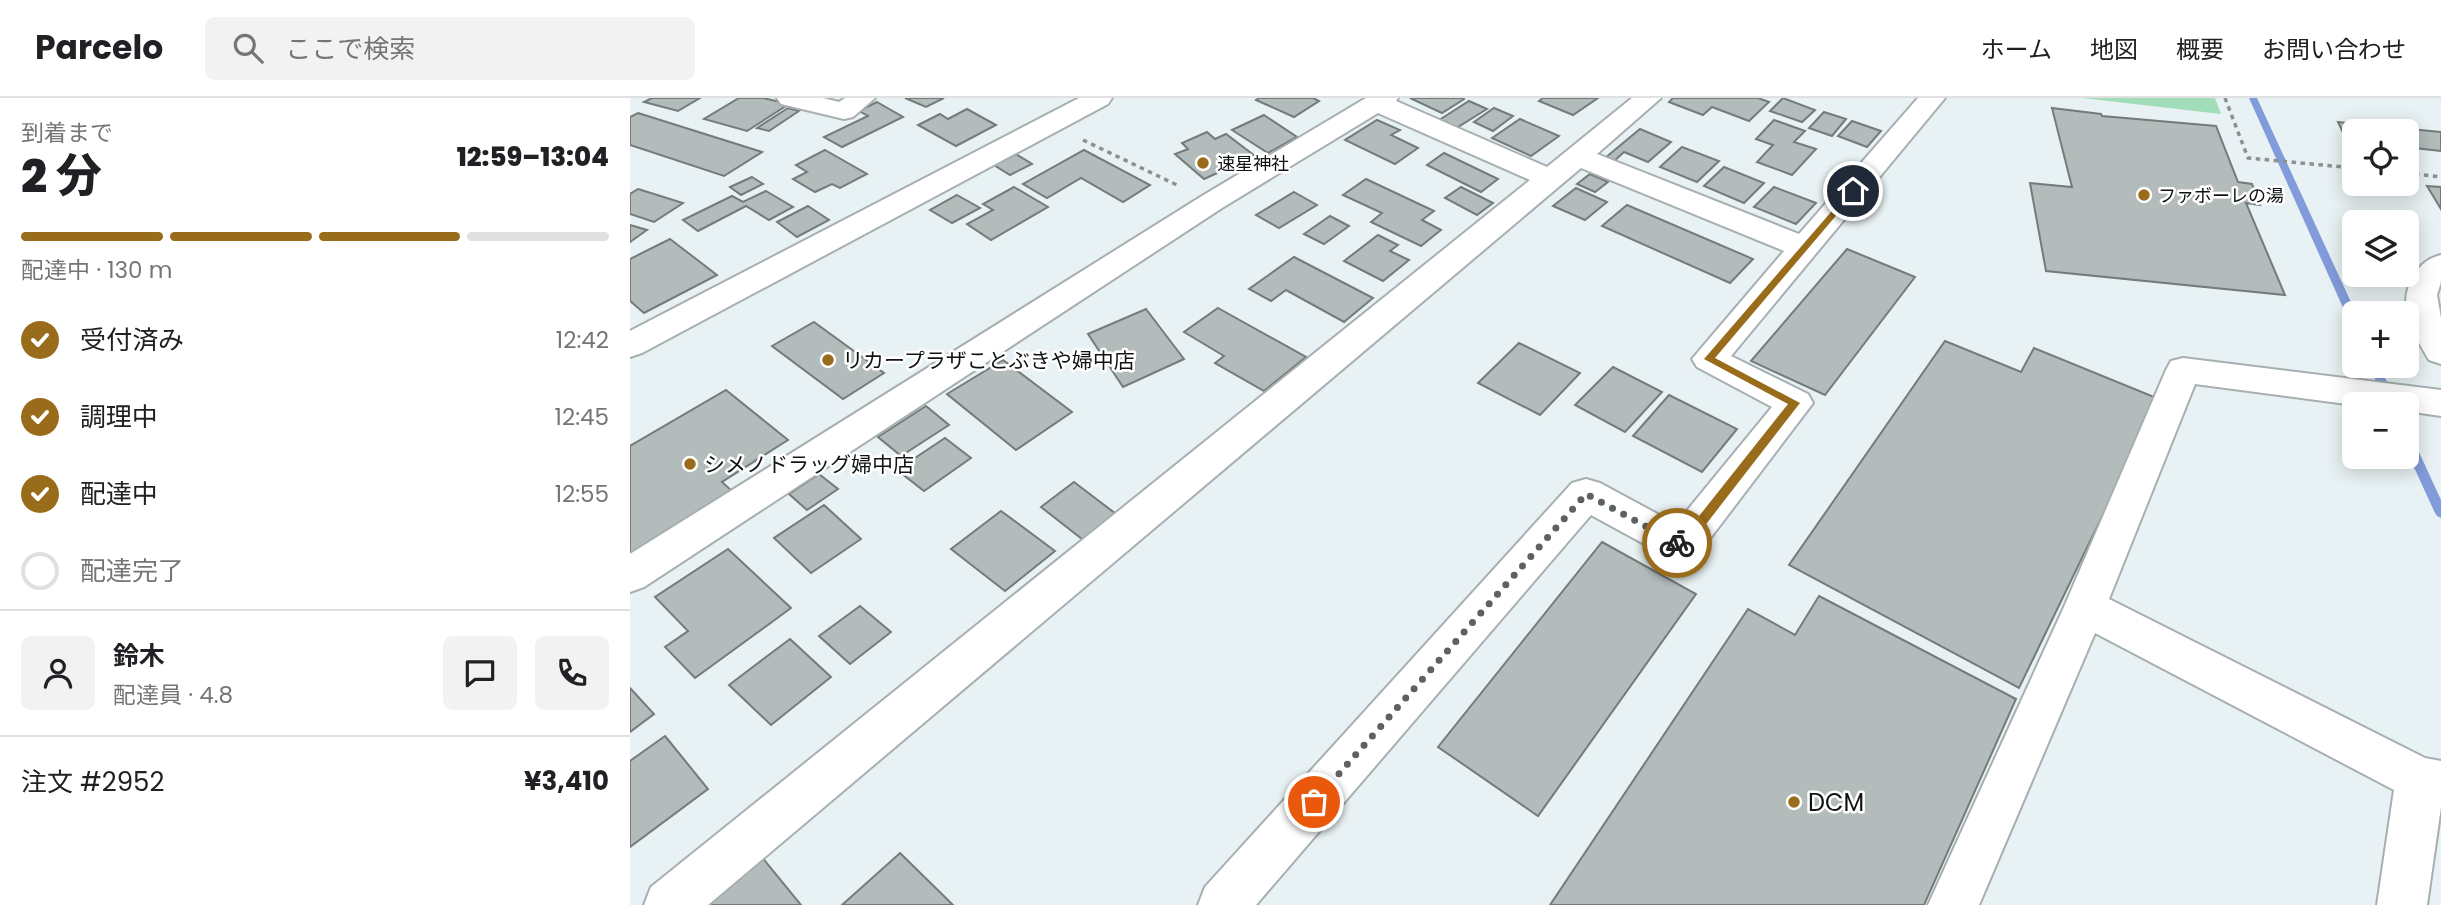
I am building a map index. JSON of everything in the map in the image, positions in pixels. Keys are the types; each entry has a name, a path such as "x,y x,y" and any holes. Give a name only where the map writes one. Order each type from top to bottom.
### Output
{"street":[{"path":"790,98 844,111 862,98"},
{"path":"630,345 1099,98"},
{"path":"669,905 1648,98"},
{"path":"1223,905 1586,494 1682,546 1795,403 1709,359 1932,98"},
{"path":"630,575 1212,202 1381,101 1563,167 1805,248"},
{"path":"2441,265 2430,272 2420,291 2423,314 2441,352"},
{"path":"1953,905 2085,607 2183,370 2441,403"},
{"path":"2085,607 2430,781 2402,905"}],"path":[{"path":"2225,98 2248,158 2342,167"},
{"path":"1050,124 1212,202"},
{"path":"2419,174 2441,177"}],"green space":[{"path":"2082,98 2215,98 2221,114"}],"building":[{"path":"652,98 700,98 678,111 644,102"},
{"path":"739,98 763,98 789,104 747,131 704,119"},
{"path":"905,98 944,98 926,107"},
{"path":"1313,98 1319,101 1294,117 1256,100"},
{"path":"1410,98 1463,98 1464,99 1442,113"},
{"path":"1543,98 1598,98 1573,115 1539,101"},
{"path":"1673,98 1758,98 1769,102 1749,121 1712,107 1703,115 1669,102"},
{"path":"1783,98 1815,110 1802,122 1770,111"},
{"path":"1469,101 1487,109 1453,130 1436,122"},
{"path":"877,102 903,117 842,147 824,137 868,116 859,111"},
{"path":"788,108 799,111 769,131 757,128"},
{"path":"1494,108 1513,116 1493,131 1474,122"},
{"name":"ファボーレの湯","path":"2052,108 2102,116 2216,126 2238,182 2252,184 2260,205 2246,203 2285,295 2046,271 2030,183 2072,187"},
{"path":"967,109 996,125 956,146 918,125 940,114 948,119"},
{"path":"1824,112 1846,119 1832,136 1809,128"},
{"path":"638,113 762,152 724,176 630,145 630,117"},
{"path":"1264,115 1297,137 1268,153 1232,130"},
{"path":"1520,119 1559,136 1531,156 1492,138"},
{"path":"1377,120 1400,130 1391,135 1418,148 1395,164 1345,140"},
{"path":"1774,120 1805,131 1794,142 1816,149 1792,175 1757,162 1773,145 1756,139"},
{"path":"1852,121 1881,131 1867,147 1838,136"},
{"path":"1640,129 1671,142 1648,162 1624,152 1613,162 1605,158"},
{"path":"2419,130 2441,132 2441,151 2419,148"},
{"path":"1207,132 1215,139 1226,134 1255,156 1204,179 1175,154 1188,149 1182,143"},
{"path":"1682,147 1719,161 1697,182 1660,167"},
{"path":"825,150 867,174 840,188 832,184 815,192 793,179 807,172 796,165"},
{"path":"1084,150 1150,185 1123,202 1081,178 1047,198 1023,184"},
{"path":"1444,153 1498,179 1481,192 1427,165"},
{"path":"1016,154 1032,164 1010,175 994,165"},
{"path":"1724,167 1764,183 1744,203 1704,186"},
{"path":"1590,174 1608,182 1595,192 1577,184"},
{"path":"752,177 763,184 741,195 730,187"},
{"path":"1366,179 1434,211 1422,220 1441,230 1421,246 1371,222 1382,213 1343,195"},
{"path":"2427,186 2441,187 2441,209"},
{"path":"1014,187 1048,207 991,240 967,224 993,210 983,204"},
{"path":"1461,187 1493,203 1477,215 1445,198"},
{"path":"1774,187 1816,203 1796,224 1754,207"},
{"path":"1576,188 1607,202 1585,220 1553,206"},
{"path":"638,189 683,203 654,222 630,214 630,194"},
{"path":"766,191 793,207 769,220 746,206 698,231 683,220 732,196 743,202"},
{"path":"1294,192 1317,205 1279,228 1256,215"},
{"path":"957,195 980,208 952,223 930,210"},
{"path":"1627,205 1753,259 1730,283 1602,226"},
{"path":"808,206 829,220 797,237 777,222"},
{"path":"1330,216 1349,226 1324,244 1304,234"},
{"path":"630,225 647,230 630,242"},
{"path":"1378,235 1398,245 1390,251 1409,260 1383,281 1344,261"},
{"path":"670,239 717,275 644,313 630,301 630,259"},
{"path":"1847,249 1915,277 1825,395 1751,361"},
{"path":"1294,257 1373,298 1344,322 1286,290 1271,301 1249,289"},
{"path":"1218,308 1306,357 1264,391 1215,363 1224,356 1184,332"},
{"path":"1146,309 1184,359 1123,387 1088,334"},
{"name":"リカープラザことぶきや婦中店","path":"814,322 884,373 843,399 772,346"},
{"path":"1945,341 2021,372 2034,348 2159,399 2019,688 1789,565"},
{"path":"1519,343 1580,373 1540,415 1478,383"},
{"path":"1003,360 1072,412 1016,450 947,394"},
{"path":"1613,367 1662,392 1625,432 1575,405"},
{"name":"シメノドラッグ婦中店","path":"726,390 788,440 722,482 733,492 630,559 630,446"},
{"path":"1669,395 1737,429 1702,472 1633,436"},
{"path":"926,406 949,425 901,456 878,437"},
{"path":"945,438 971,458 924,491 897,470"},
{"path":"819,474 838,489 807,510 789,494"},
{"path":"1074,482 1120,517 1087,543 1041,507"},
{"path":"824,505 861,539 811,573 774,538"},
{"path":"1001,511 1055,551 1005,591 951,549"},
{"path":"1602,542 1696,594 1538,816 1438,747"},
{"path":"728,549 791,608 695,678 665,647 688,631 655,597"},
{"name":"DCM","path":"1819,596 2016,699 1924,905 1550,905 1748,609 1795,635"},
{"path":"860,606 891,632 850,664 819,636"},
{"path":"790,639 831,677 771,725 729,685"},
{"path":"630,688 654,714 630,732"},
{"path":"665,736 708,789 630,847 630,761"},
{"path":"900,853 953,905 842,905"},
{"path":"761,856 801,905 701,905"}],"waterway":[{"path":"2253,98 2345,301"},
{"path":"2380,378 2386,392"},
{"path":"2419,465 2441,513"}],"way so far":[{"path":"1314,802 1586,494 1677,543"}],"place":[{"name":"速星神社","path":"1203,163"},
{"name":"ファボーレの湯","path":"2144,195"},
{"name":"リカープラザことぶきや婦中店","path":"828,360"},
{"name":"シメノドラッグ婦中店","path":"690,464"},
{"name":"DCM","path":"1794,802"}],"route":[{"path":"1677,543 1682,546 1795,403 1709,359 1853,191"}]}
